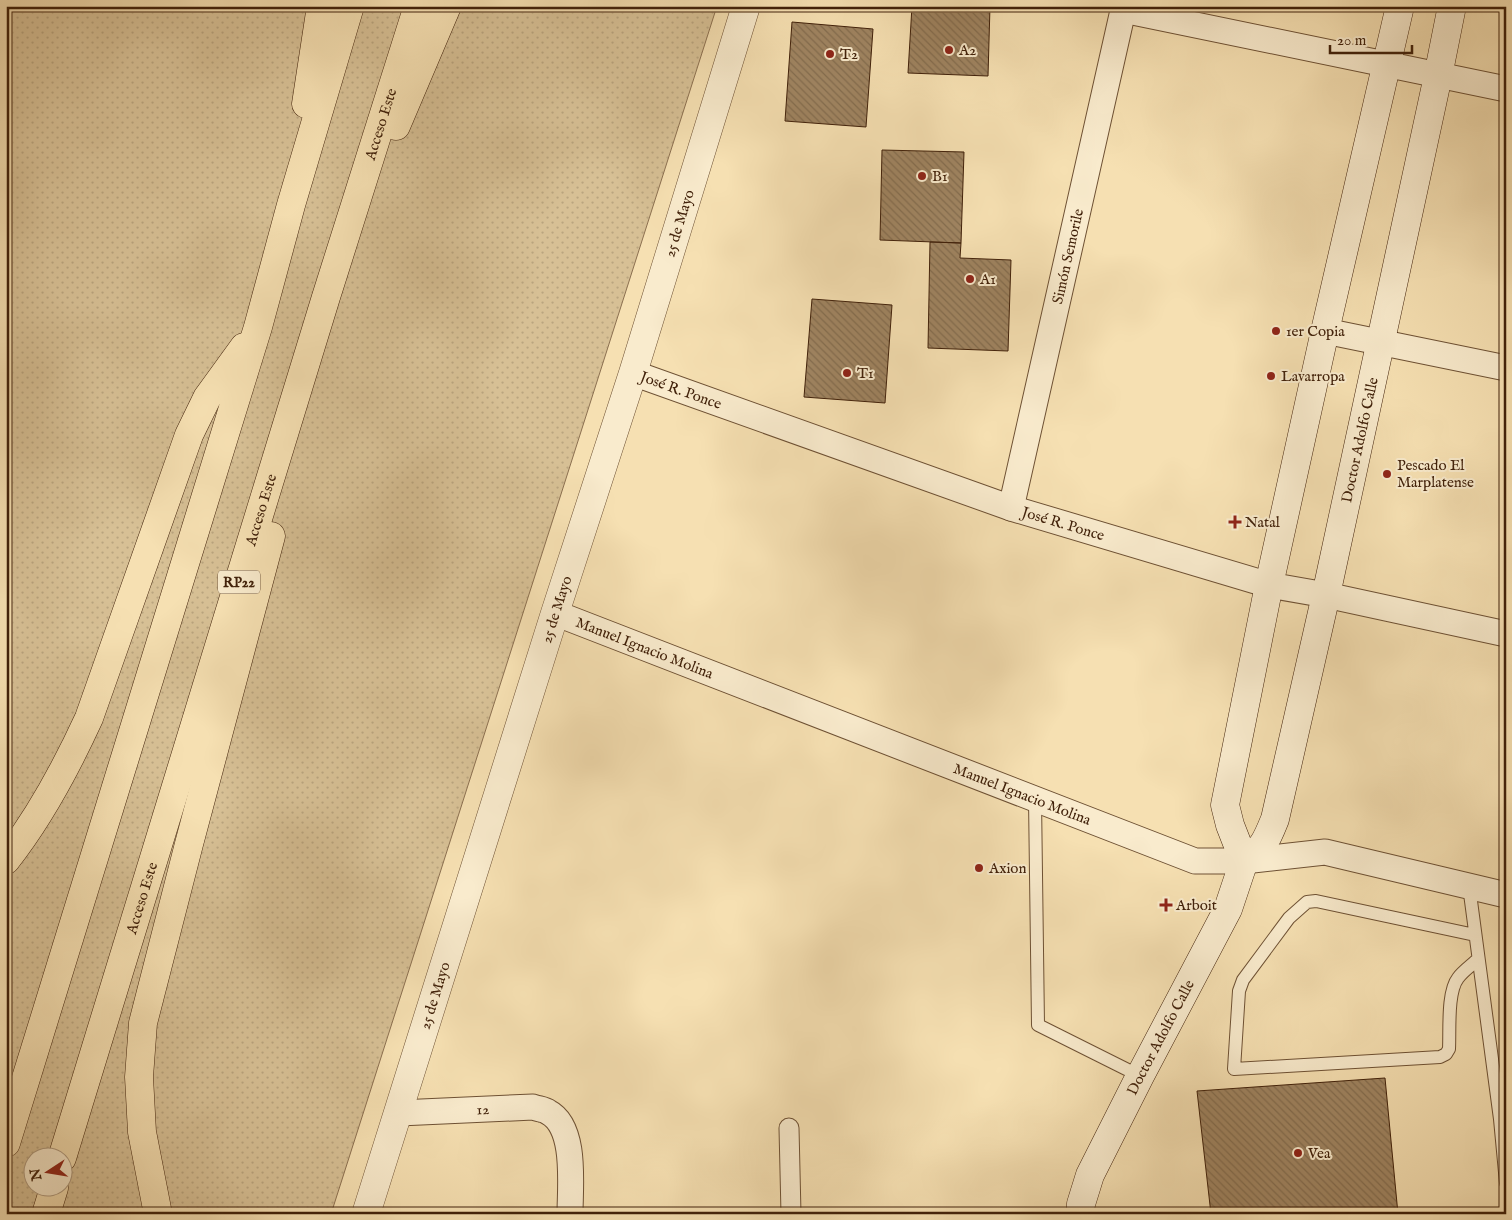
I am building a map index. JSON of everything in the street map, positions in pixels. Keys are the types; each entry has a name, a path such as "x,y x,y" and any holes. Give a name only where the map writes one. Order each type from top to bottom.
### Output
{"highway":[{"path":"291,205 321,6"},
{"path":"6,1143 258,327 291,205 350,6"},
{"name":"Acceso Este","path":"65,1148 326,297 418,6"},
{"path":"345,236 409,97 447,6"},
{"path":"158,1214 142,1132 139,1078 143,1023 191,834 298,434 326,297"},
{"path":"6,860 51,793 70,759 89,718 188,435 207,398 258,327"},
{"path":"46,1214 51,1198"}],"main road":[{"name":"25 de Mayo","path":"366,1214 555,613 633,373 746,6"},
{"path":"1244,861 1230,825 1225,804 1269,584 1325,330 1388,65 1400,6"},
{"name":"Doctor Adolfo Calle","path":"1080,1214 1081,1204 1090,1175 1228,909 1244,861 1261,848 1275,819 1326,595 1452,6"}],"street":[{"path":"1124,8 1506,90"},
{"name":"Simón Semorile","path":"1011,508 1124,8"},
{"path":"1325,330 1506,368"},
{"name":"José R. Ponce","path":"633,373 1011,508 1269,584 1506,634"},
{"name":"Manuel Ignacio Molina","path":"555,613 1195,861 1244,861 1324,852 1506,895"},
{"name":"12","path":"399,1113 533,1107 549,1112 560,1124 568,1139 570,1214"},
{"path":"789,1128 791,1214"}],"lane":[{"path":"1035,798 1038,1025 1140,1076"},
{"path":"1469,886 1500,1119 1506,1183"},
{"path":"1475,935 1316,901 1307,902 1289,918 1243,980 1239,991 1234,1069 1440,1056 1446,1054 1450,1049 1450,999 1452,990 1457,978 1478,959"}],"shaded area":[{"path":"6,6 717,6 331,1214 6,1214"}],"building":[{"name":"A2","path":"912,6 990,6 988,76 908,73"},
{"name":"T2","path":"792,22 873,29 866,127 785,121"},
{"name":"B1","path":"882,150 964,152 961,243 880,240"},
{"name":"A1","path":"930,242 961,243 960,258 1011,260 1008,351 928,348"},
{"name":"T1","path":"812,299 892,305 885,403 804,397"},
{"name":"Vea","path":"1385,1078 1398,1214 1211,1214 1197,1091"}],"place":[{"name":"A2","path":"949,50"},
{"name":"T2","path":"830,54"},
{"name":"B1","path":"922,176"},
{"name":"A1","path":"970,279"},
{"name":"1er Copia","path":"1276,331"},
{"name":"T1","path":"847,373"},
{"name":"Lavarropa","path":"1271,376"},
{"name":"Pescado El Marplatense","path":"1387,474"},
{"name":"Natal","path":"1235,522"},
{"name":"Axion","path":"979,868"},
{"name":"Arboit","path":"1166,905"},
{"name":"Vea","path":"1298,1153"}]}
